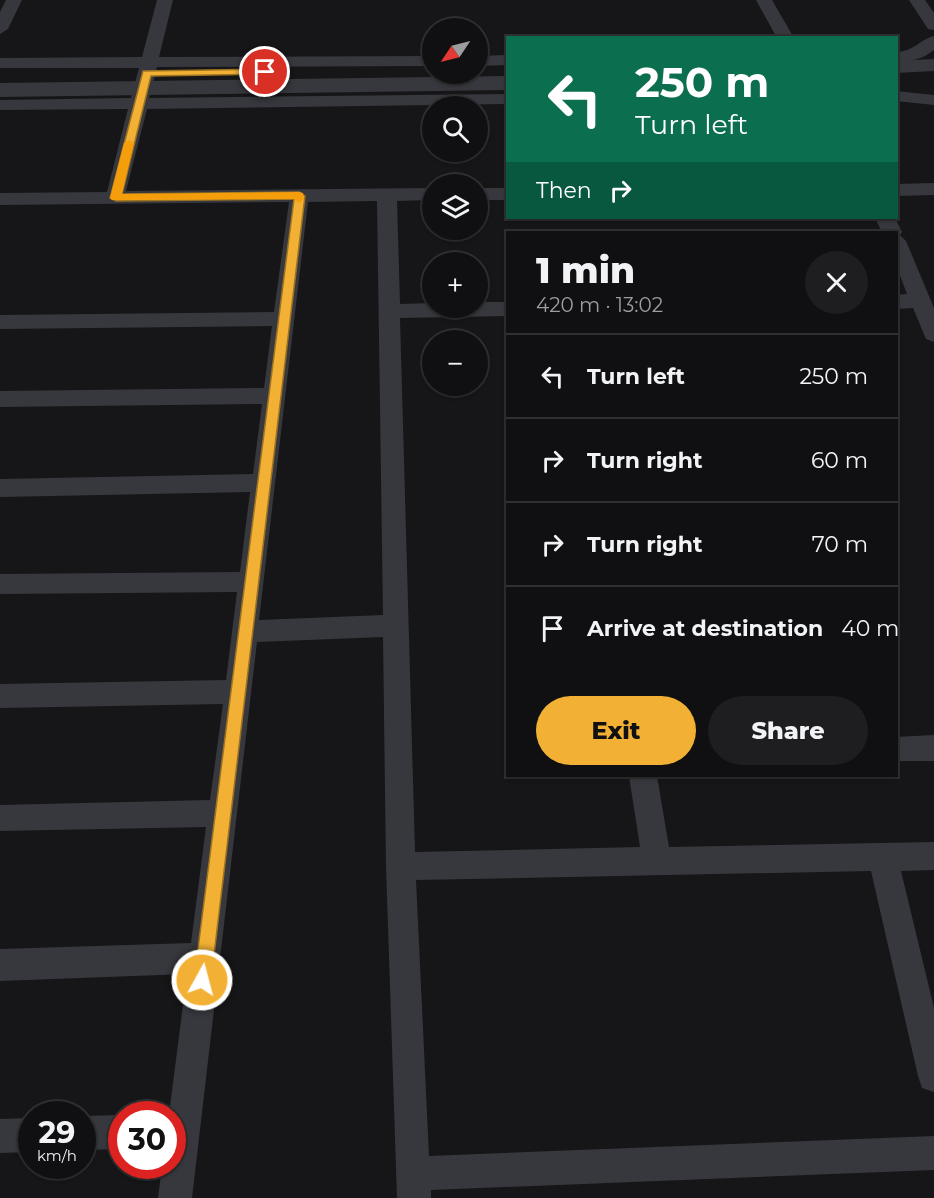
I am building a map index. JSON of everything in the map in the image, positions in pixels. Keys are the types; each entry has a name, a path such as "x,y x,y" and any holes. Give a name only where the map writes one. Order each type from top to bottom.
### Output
{"street":[{"path":"0,29 14,0"},
{"path":"116,198 165,0"},
{"path":"764,0 785,36"},
{"path":"917,0 934,25"},
{"path":"898,57 914,56 934,41"},
{"path":"488,61 506,60"},
{"path":"0,105 145,82 422,62"},
{"path":"0,63 145,82 506,83"},
{"path":"898,67 934,65"},
{"path":"0,90 422,70"},
{"path":"488,70 506,70"},
{"path":"0,76 506,99"},
{"path":"898,80 934,81"},
{"path":"898,96 934,100"},
{"path":"898,189 934,189"},
{"path":"0,198 422,194"},
{"path":"488,194 506,194"},
{"path":"387,195 401,866 414,1186 934,1153"},
{"path":"183,1101 205,958 299,196"},
{"path":"898,246 934,334"},
{"path":"898,302 921,301"},
{"path":"389,311 506,309"},
{"path":"0,322 284,319"},
{"path":"0,399 274,396"},
{"path":"0,488 264,483"},
{"path":"0,584 252,582"},
{"path":"245,632 396,625"},
{"path":"0,696 238,692"},
{"path":"898,749 934,748"},
{"path":"643,777 657,862"},
{"path":"0,818 223,813"},
{"path":"401,866 934,856"},
{"path":"883,858 934,1077"},
{"path":"0,965 205,958"},
{"path":"0,1136 18,1135"},
{"path":"175,1198 176,1179"}],"slow traffic":[{"path":"129,143 116,198 299,196 299,199"}],"route":[{"path":"202,980 299,196 116,198 147,73 265,72"}]}
